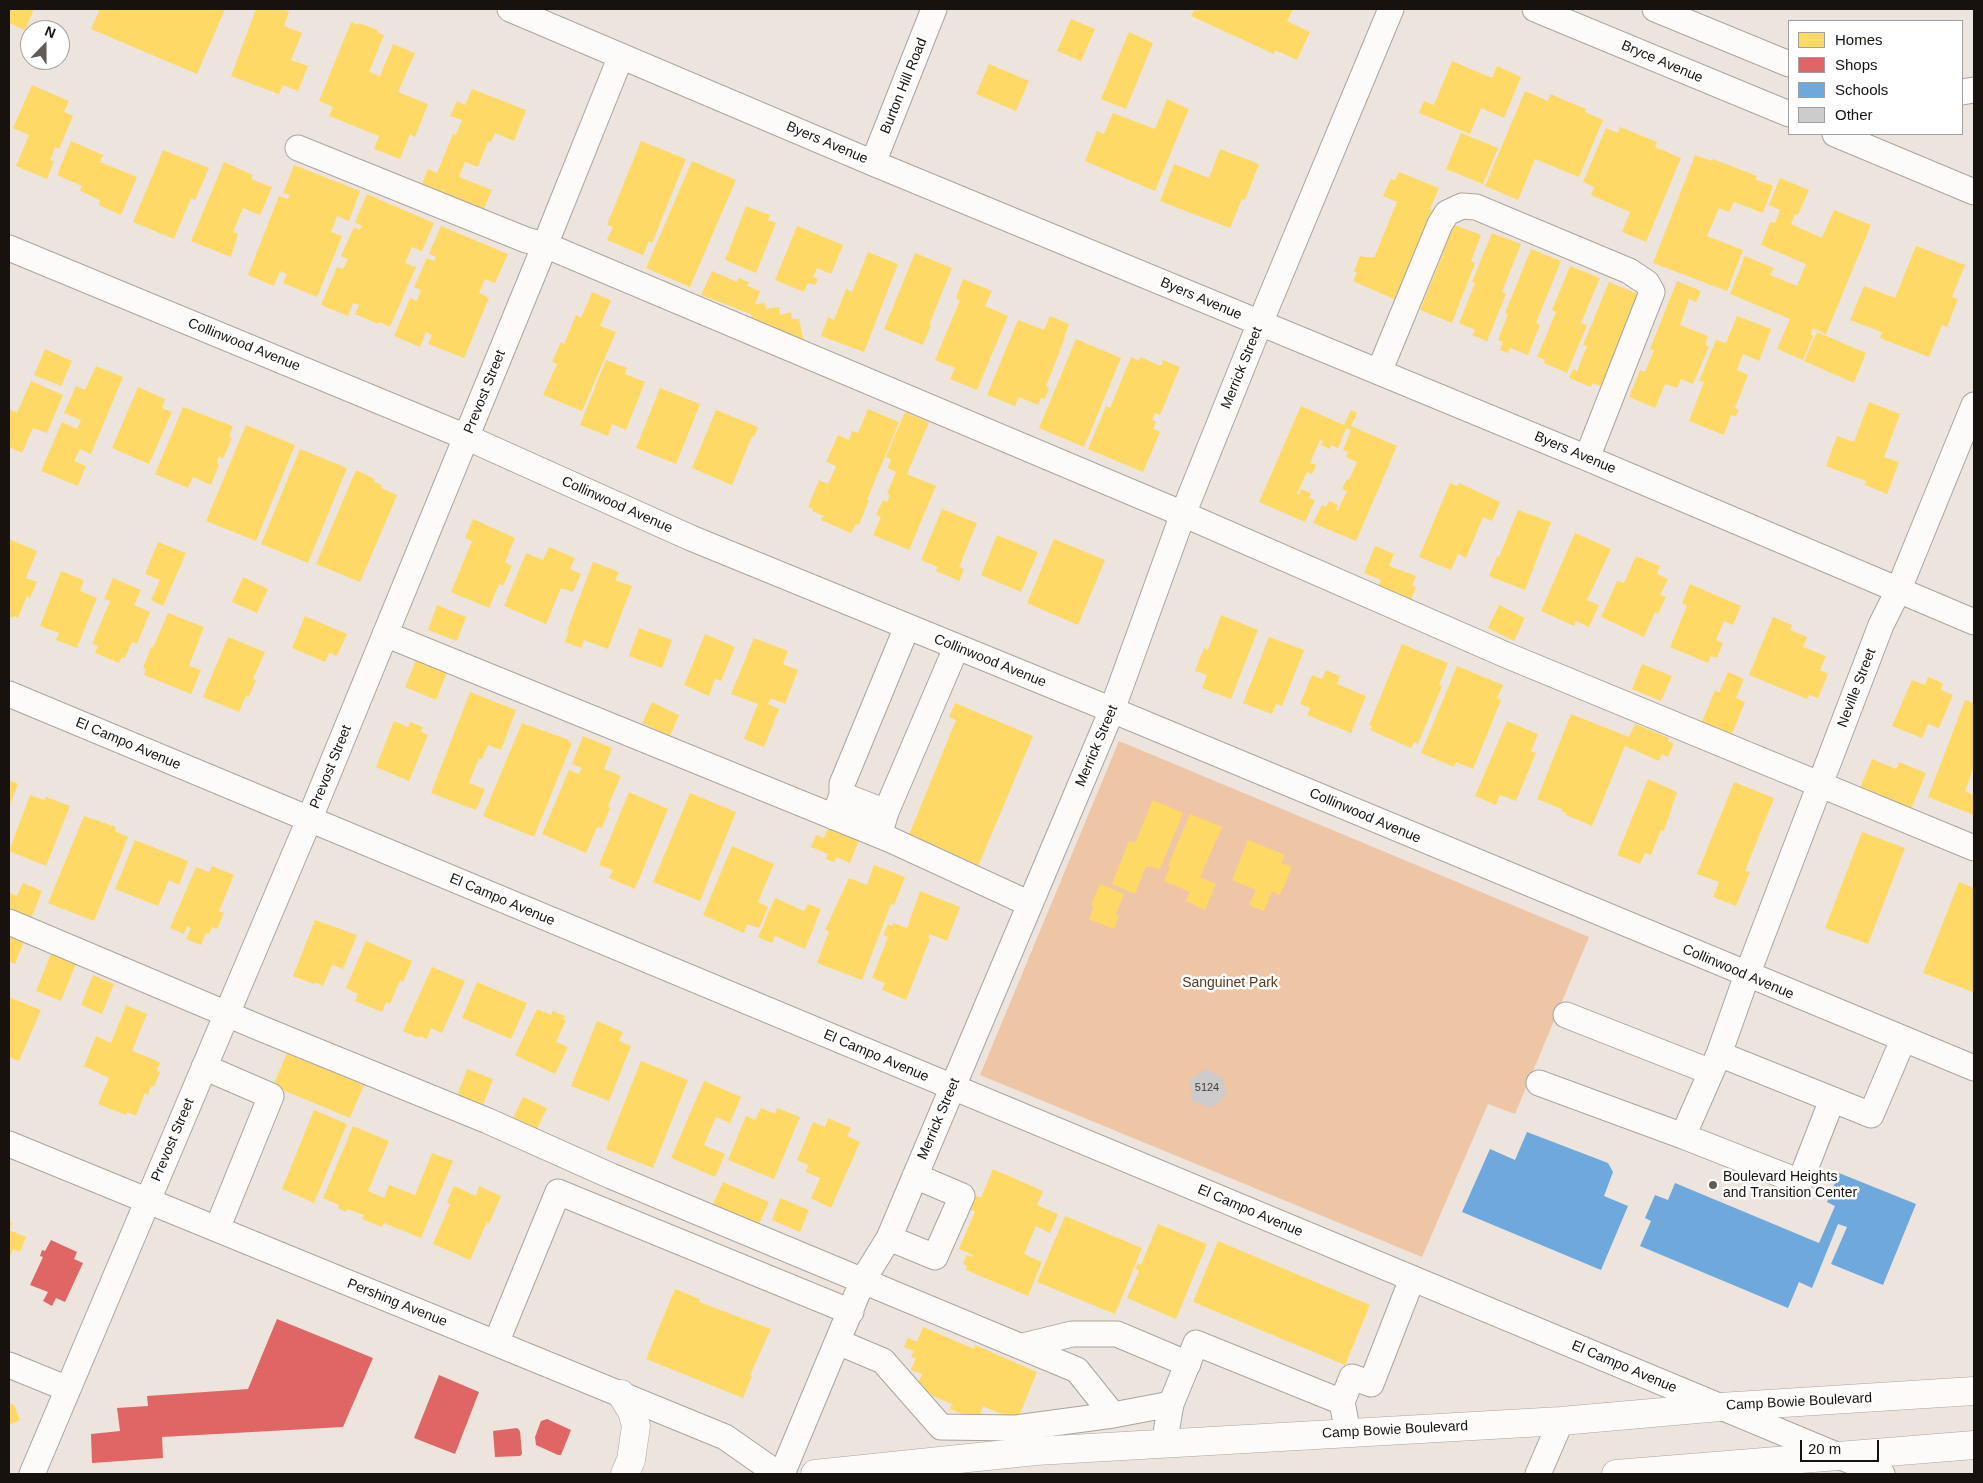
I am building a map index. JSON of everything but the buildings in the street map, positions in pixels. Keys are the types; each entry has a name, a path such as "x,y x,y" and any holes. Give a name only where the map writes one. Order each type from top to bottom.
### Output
{"main road":[{"name":"Camp Bowie Boulevard","path":"815,1474 1052,1450 1561,1421 1720,1406 1974,1391"},
{"path":"621,1394 632,1411 636,1426 631,1460 625,1474"},
{"path":"1616,1474 1798,1467 1837,1455 1974,1445"}],"street":[{"name":"Burton Hill Road","path":"873,163 934,9"},
{"name":"Merrick Street","path":"782,1474 863,1280 889,1238 1112,710 1184,514 1260,323 1391,9"},
{"name":"Bryce Avenue","path":"1534,9 1788,114"},
{"path":"1655,9 1788,64"},
{"name":"Byers Avenue","path":"514,10 873,163 1587,458 1974,622"},
{"name":"Prevost Street","path":"32,1474 309,820 621,56"},
{"path":"1741,94 1788,95"},
{"path":"1837,135 1974,192"},
{"path":"298,148 526,240 545,245 1184,514 1506,655 1974,848"},
{"path":"1379,372 1440,224 1447,213 1462,206 1476,207 1629,271 1647,283 1652,292 1587,458"},
{"name":"Collinwood Avenue","path":"9,248 466,437 690,538 1112,710 1974,1068"},
{"name":"Neville Street","path":"1683,1136 1715,1063 1881,625 1898,591 1974,405"},
{"path":"838,806 842,784 907,627"},
{"path":"385,634 838,806 886,812"},
{"path":"878,835 956,648"},
{"name":"El Campo Avenue","path":"9,694 1882,1474"},
{"path":"838,806 878,835 1030,904"},
{"path":"9,922 488,1120 611,1176 1077,1370 1113,1415"},
{"path":"1566,1015 1832,1100 1871,1115 1904,1040"},
{"path":"204,1067 271,1096 217,1229"},
{"path":"1539,1083 1683,1136 1800,1182 1832,1100"},
{"name":"Pershing Avenue","path":"9,1144 725,1437 778,1474"},
{"path":"889,1238 935,1257 962,1196 915,1176"},
{"path":"496,1344 558,1192 851,1312"},
{"path":"1348,1433 1342,1402 1352,1377 1370,1384 1412,1279"},
{"path":"1023,1346 1072,1334 1117,1334 1188,1364"},
{"path":"838,1342 883,1361 941,1427 1016,1428 1113,1415 1171,1404"},
{"path":"1164,1444 1171,1404 1196,1342 1342,1402"},
{"path":"9,1365 68,1389"},
{"path":"1538,1474 1561,1421"},
{"path":"1052,1424 1052,1450"}],"green space":[{"name":"Sanguinet Park","path":"1119,741 1589,937 1515,1114 1488,1104 1422,1257 980,1075"}],"place":[{"name":"Boulevard Heights and Transition Center","path":"1713,1185"}]}
